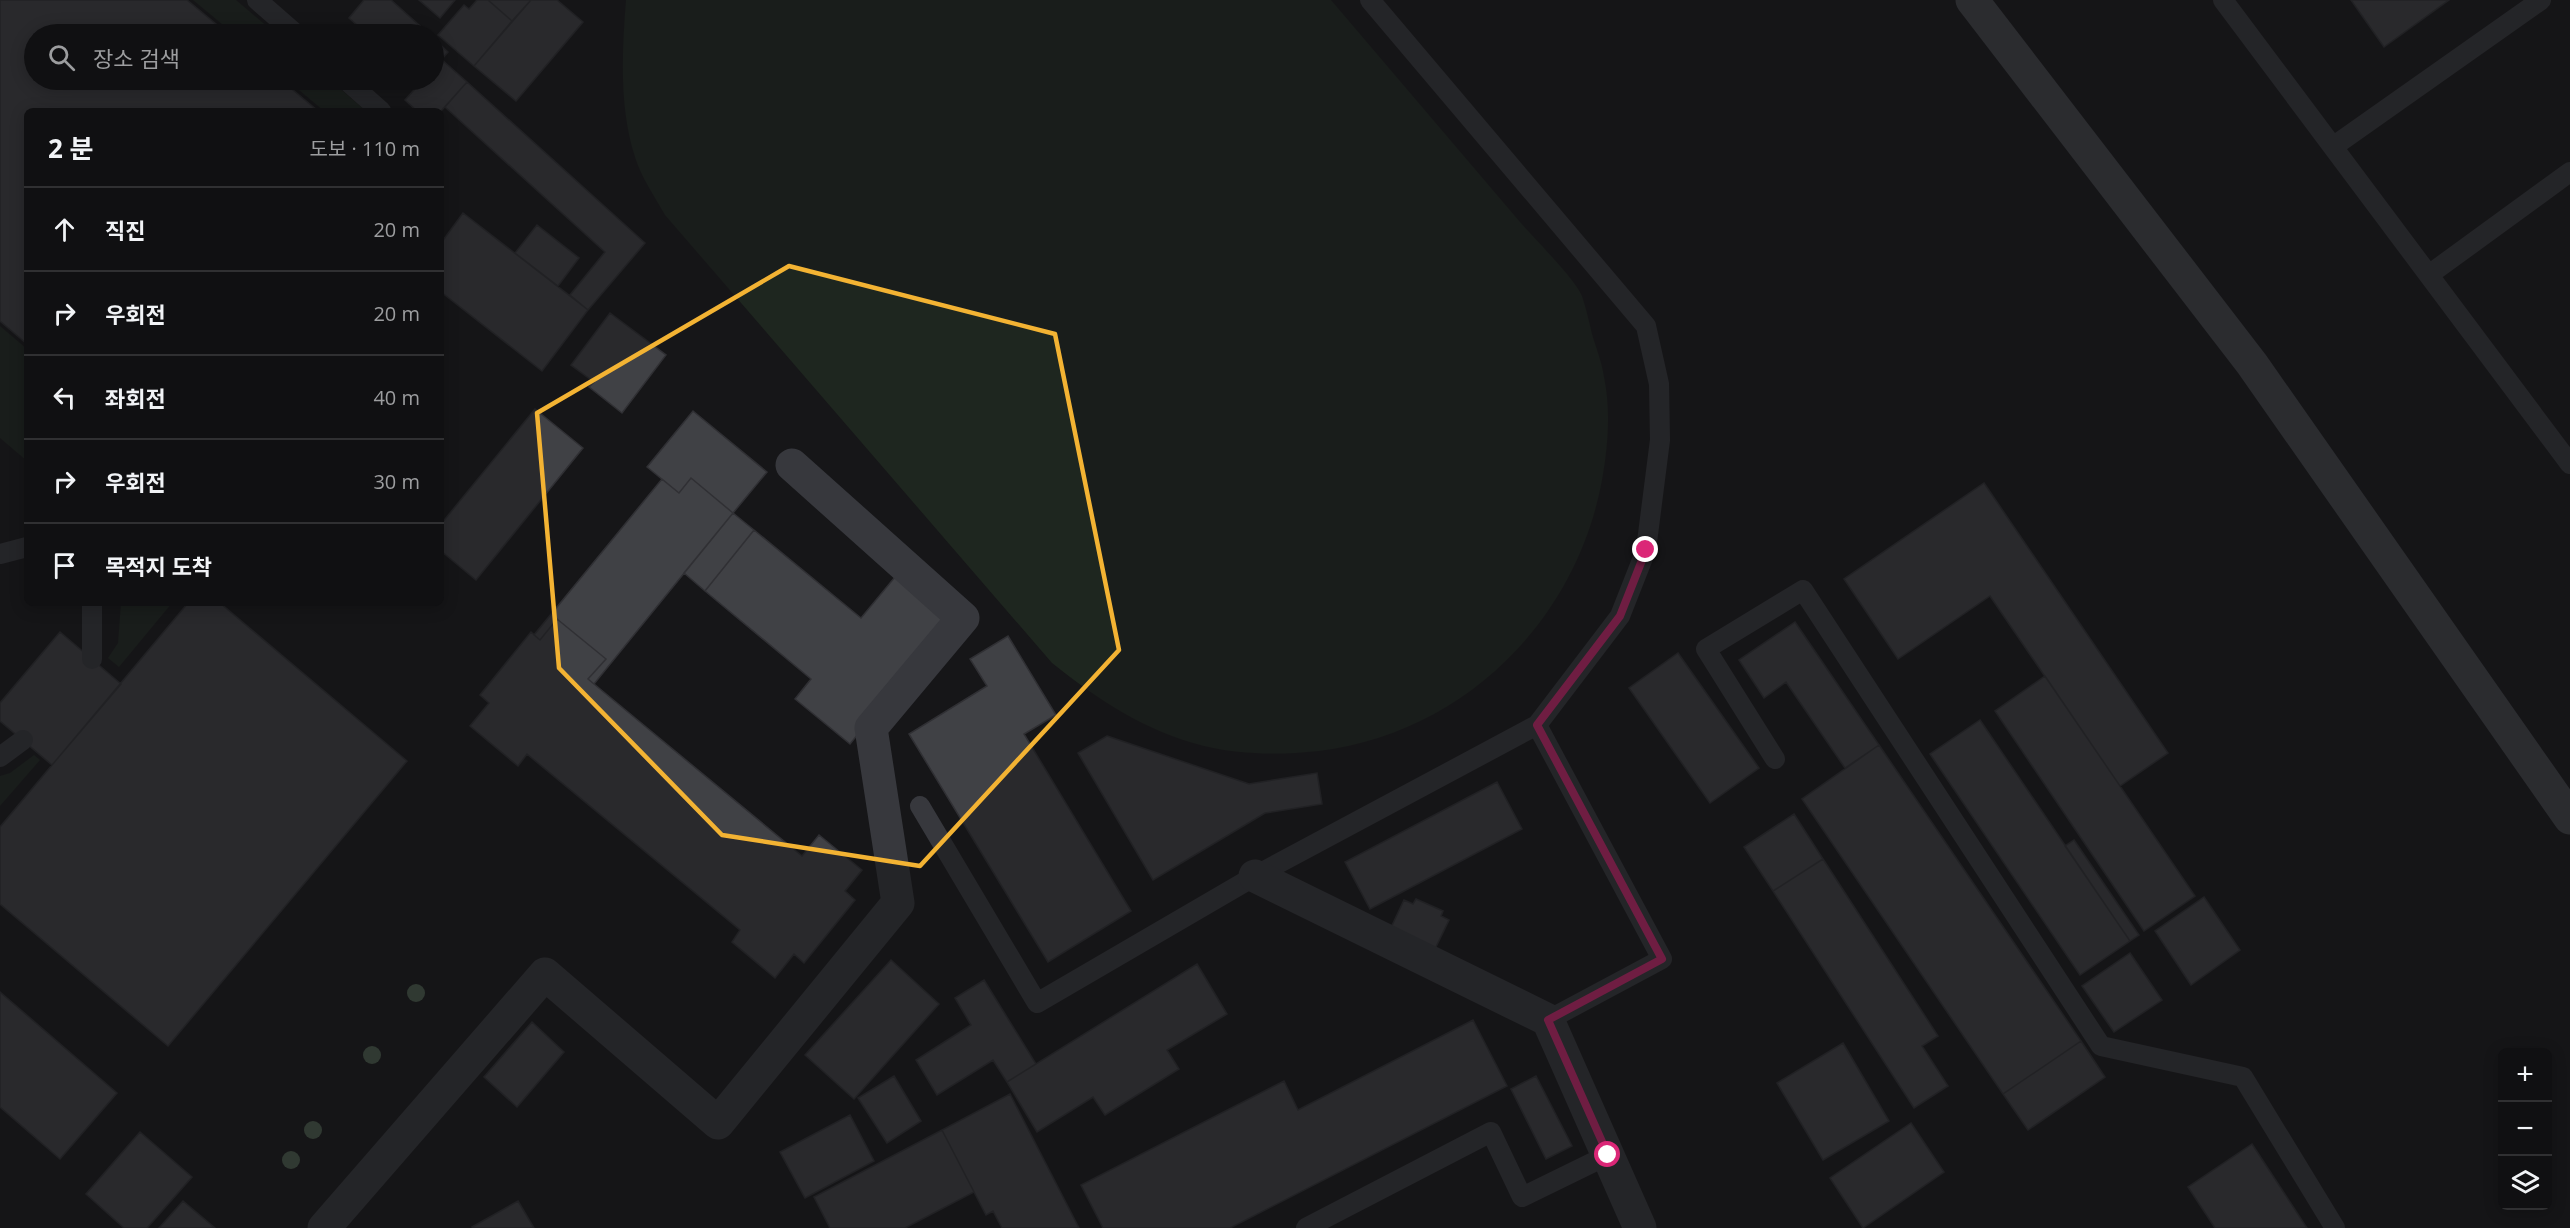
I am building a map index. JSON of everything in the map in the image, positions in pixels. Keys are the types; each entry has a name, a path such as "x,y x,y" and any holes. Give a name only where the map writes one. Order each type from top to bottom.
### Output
{"main road":[{"path":"1972,0 2252,364 2570,818"}],"street":[{"path":"324,1228 545,974 718,1123 898,903 871,728 963,618 792,465"},
{"path":"1255,876 1548,1020 1640,1228"}],"lane":[{"path":"258,0 285,24"},
{"path":"920,806 1037,1003 1255,876 1537,725 1620,616 1646,550 1660,441 1659,384 1646,326 1370,0"},
{"path":"2223,0 2570,464"},
{"path":"2334,146 2541,0"},
{"path":"357,90 378,108"},
{"path":"2430,274 2570,172"},
{"path":"0,554 24,549"},
{"path":"1775,759 1706,649 1803,590 2101,1046 2243,1077 2335,1228"},
{"path":"92,606 92,658"},
{"path":"1537,725 1662,959 1548,1020"},
{"path":"0,757 23,741"},
{"path":"1306,1228 1491,1132 1522,1197 1608,1155"}],"highlighted area":[{"path":"789,266 1055,334 1119,650 920,866 722,835 559,668 537,413"}],"shaded area":[{"path":"193,0 236,0 264,24 222,24"},
{"path":"626,0 1331,0 1520,222 1563,269 1582,296 1602,366 1608,428 1602,480 1588,532 1567,580 1539,623 1505,662 1465,695 1420,721 1371,740 1319,751 1261,753 1232,751 1182,740 1142,723 1105,702 1052,663 665,215 644,179 626,119 623,39"},
{"path":"299,90 342,90 363,108 320,108"},
{"path":"0,326 24,346 24,458 0,438"},
{"path":"121,606 170,606 119,667 108,658 118,643"},
{"path":"34,755 40,760 0,806 0,776 10,773"}],"building":[{"path":"0,0 187,0 216,24 24,24 24,90 293,90 314,108 24,108 24,341 0,321"},
{"path":"364,0 391,0 418,24 356,24 349,18"},
{"path":"419,0 455,0 440,18"},
{"path":"477,0 488,0 512,21 474,66 444,40 444,28 464,5 469,9"},
{"path":"488,0 531,0 512,21"},
{"path":"531,0 557,0 583,22 516,101 474,66"},
{"path":"2351,0 2449,0 2384,47"},
{"path":"444,62 467,82 444,108 414,108 405,100 414,90 444,90"},
{"path":"467,82 645,243 588,310 570,295 605,252 445,107"},
{"path":"463,213 588,310 542,371 444,294 444,239"},
{"path":"537,225 579,258 558,286 515,253"},
{"path":"610,313 666,355 622,413 589,387 594,382 571,365"},
{"path":"535,409 583,448 476,580 444,553 444,520"},
{"path":"693,411 767,472 733,513 691,478 679,493 647,467"},
{"path":"691,478 733,513 594,684 588,679 606,659 557,619 540,640 534,635 662,479 679,493"},
{"path":"1984,483 2168,753 2120,786 1990,596 1898,659 1844,579"},
{"path":"733,513 754,530 705,591 684,573"},
{"path":"754,530 861,618 895,577 949,622 850,744 795,699 811,679 705,591"},
{"path":"185,606 224,606 407,761 168,1046 0,904 0,827"},
{"path":"557,619 606,659 588,679 802,856 819,835 862,870 845,891 855,900 804,963 794,954 775,978 732,942 740,930 527,754 518,766 470,726 489,703 480,695 531,632 540,640"},
{"path":"1795,622 1879,745 1845,768 1786,682 1764,698 1739,660"},
{"path":"60,632 121,684 52,765 0,721 0,703"},
{"path":"1008,636 1056,715 1024,734 1131,911 1048,962 909,734 987,686 970,659"},
{"path":"1678,653 1759,768 1710,803 1629,688"},
{"path":"2045,676 2195,896 2144,931 1995,711"},
{"path":"1980,720 2130,941 2080,975 1930,754"},
{"path":"1107,736 1249,784 1317,773 1322,804 1265,813 1153,880 1078,753"},
{"path":"1879,745 2081,1041 2003,1094 1802,799"},
{"path":"1497,782 1522,829 1370,909 1345,862"},
{"path":"1794,814 1823,859 1773,891 1744,847"},
{"path":"2074,840 2139,935 2130,941 2065,846"},
{"path":"1823,859 1938,1036 1922,1046 1948,1086 1914,1108 1773,891"},
{"path":"2204,897 2240,950 2191,985 2155,931"},
{"path":"1416,899 1443,911 1441,916 1449,920 1432,955 1388,934 1404,900 1413,904"},
{"path":"2130,953 2162,1000 2114,1032 2082,986"},
{"path":"891,960 939,1004 854,1099 805,1055"},
{"path":"1197,964 1227,1014 1167,1050 1179,1069 1105,1115 1093,1097 1037,1132 1007,1082"},
{"path":"984,980 1036,1064 1007,1082 993,1060 937,1095 916,1060 971,1025 955,998"},
{"path":"0,992 117,1093 60,1159 0,1107"},
{"path":"1473,1020 1507,1086 1230,1228 1103,1228 1081,1185 1284,1081 1298,1110"},
{"path":"532,1022 564,1052 517,1107 484,1077"},
{"path":"2081,1041 2105,1077 2028,1130 2003,1094"},
{"path":"1843,1043 1889,1121 1823,1160 1777,1083"},
{"path":"894,1076 921,1121 887,1143 858,1098"},
{"path":"1536,1076 1572,1146 1546,1159 1511,1089"},
{"path":"1010,1094 1079,1228 1002,1228 993,1211 986,1215 942,1130"},
{"path":"850,1115 874,1161 805,1198 780,1152"},
{"path":"1911,1123 1944,1172 1863,1228 1830,1178"},
{"path":"942,1130 974,1192 905,1228 830,1228 814,1197"},
{"path":"140,1132 192,1177 147,1228 124,1228 86,1194"},
{"path":"2252,1144 2307,1228 2215,1228 2188,1187"},
{"path":"183,1201 215,1228 159,1228"},
{"path":"518,1201 534,1228 472,1227"}],"route":[{"path":"1608,1155 1548,1020 1662,959 1537,725 1620,616 1646,550"}]}
